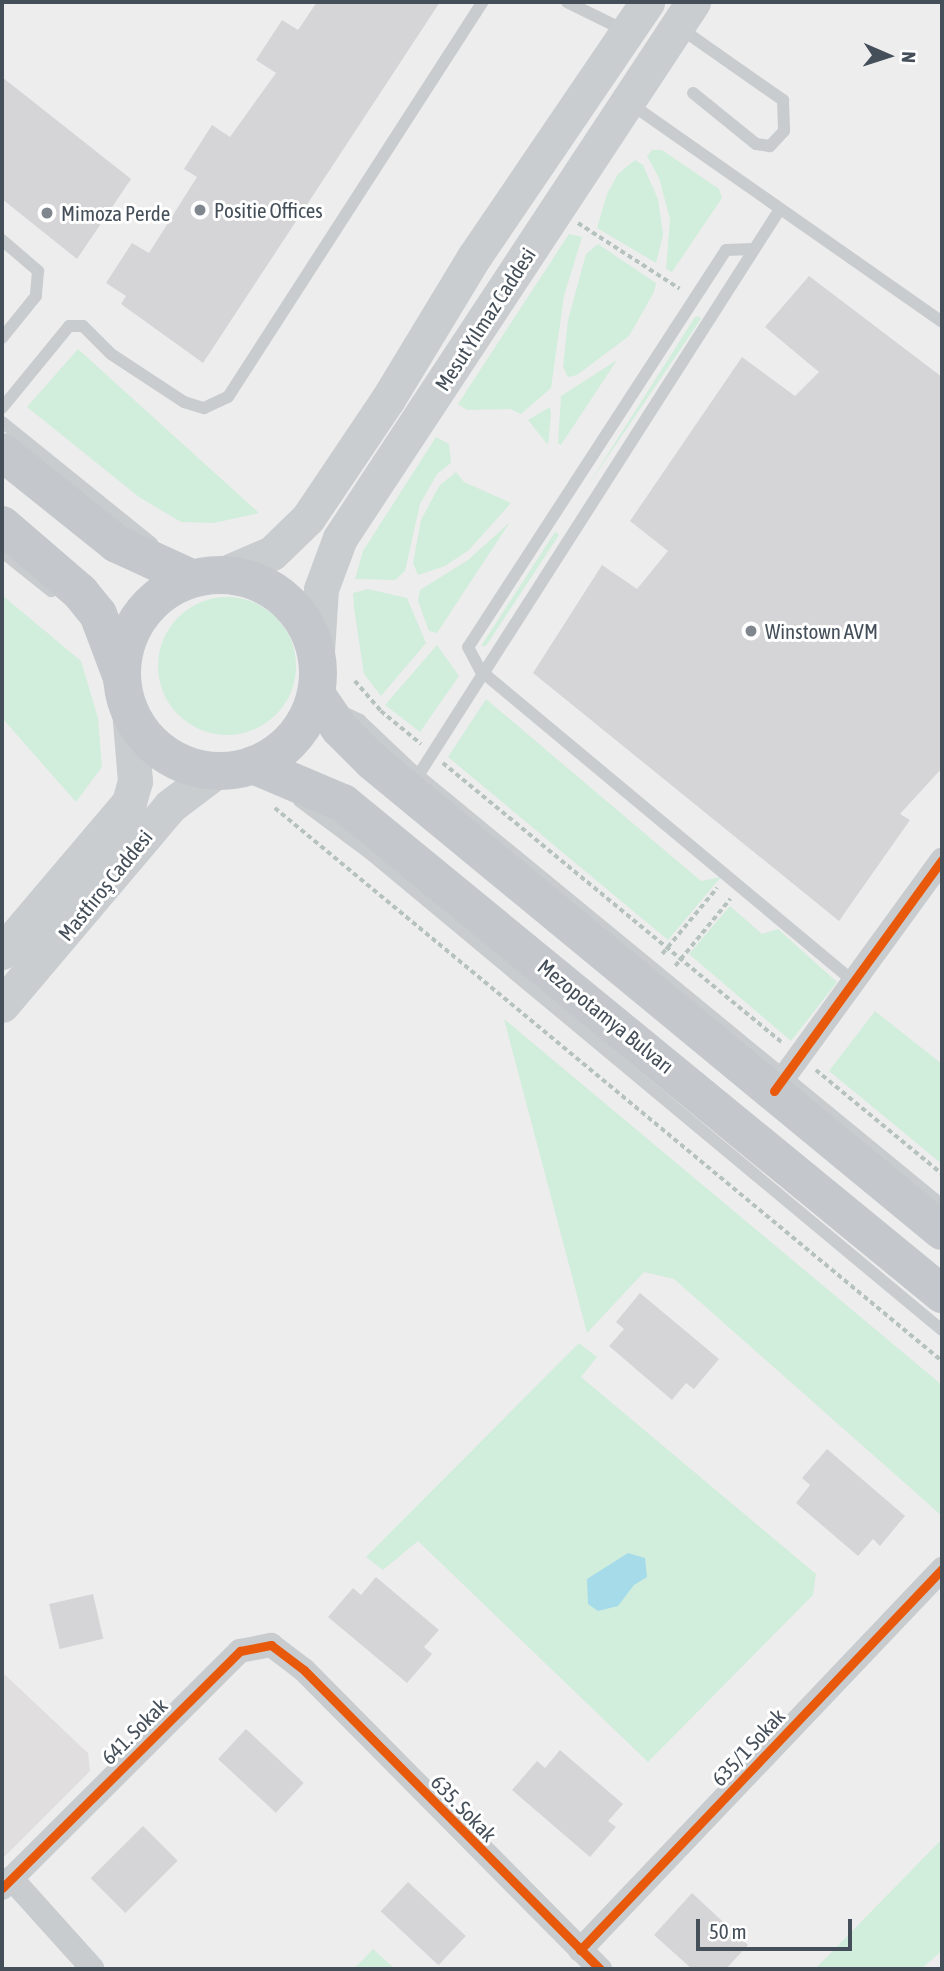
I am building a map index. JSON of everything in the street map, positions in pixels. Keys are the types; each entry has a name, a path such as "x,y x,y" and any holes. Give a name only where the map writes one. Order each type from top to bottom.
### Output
{"main road":[{"name":"Mesut Yılmaz Caddesi","path":"207,576 272,553 308,518 388,399 474,257 647,2"},
{"name":"Mesut Yılmaz Caddesi","path":"317,651 321,589 340,538 685,14"},
{"path":"2,452 117,544 207,576 255,580 283,596 304,621 317,651 318,697 294,739 271,758 259,778 188,767 163,754 143,734 125,694 98,614 80,592 2,525"},
{"path":"125,694 125,646 139,616 162,593 207,576"},
{"name":"Mastfıroş Caddesi","path":"2,952 130,802 135,781 125,694"},
{"path":"318,697 340,729 788,1075 942,1231"},
{"name":"Mastfıroş Caddesi","path":"2,1005 170,806 215,772"},
{"name":"Mezopotamya Bulvarı","path":"259,778 343,803 942,1294"}],"street":[{"path":"788,1075 942,860"},
{"name":"635/1 Sokak","path":"579,1950 942,1569"},
{"name":"641. Sokak","path":"7,1883 240,1651 271,1645 304,1670"},
{"name":"635. Sokak","path":"304,1670 600,1969"},
{"path":"7,1883 93,1969"}],"lane":[{"path":"2,408 69,326 83,326 111,354 184,402 205,408 228,397 483,2"},
{"path":"566,2 627,31"},
{"path":"685,14 702,47 783,100 784,131 770,146 756,144 693,93"},
{"path":"627,102 942,322"},
{"path":"413,783 481,671 607,483 780,209"},
{"path":"2,240 38,271 36,296 2,338"},
{"path":"753,249 726,250 468,647 481,671 856,983"},
{"path":"2,422 207,576"},
{"path":"2,552 60,599"},
{"path":"87,624 125,694"},
{"path":"259,778 370,854 942,1330"},
{"path":"788,1075 942,1205"}],"path":[{"path":"573,219 694,298"},
{"path":"355,681 381,711 680,958 788,1075 942,1174"},
{"path":"259,778 942,1361"},
{"path":"660,956 727,876"},
{"path":"674,967 741,887"}],"shaded area":[{"path":"2,1672 88,1753 90,1771 2,1859"}],"green space":[{"path":"652,150 662,150 719,189 722,198 672,272 666,269 670,219 659,178 647,156"},
{"path":"635,160 643,165 658,199 663,235 656,263 597,228 607,194 618,174"},
{"path":"569,234 582,237 564,296 551,388 521,414 510,409 467,410 458,404"},
{"path":"598,244 656,283 654,292 629,336 577,375 568,377 563,367 568,320 586,254"},
{"path":"699,316 701,319 585,490 695,317"},
{"path":"78,349 259,513 214,523 181,522 139,497 27,407"},
{"path":"617,360 561,445 558,443 561,396"},
{"path":"550,407 551,414 548,445 528,420"},
{"path":"436,437 449,444 451,463 437,474 420,504 405,571 395,580 355,579 363,551"},
{"path":"456,472 464,482 511,503 469,550 445,566 418,575 413,563 421,520 439,486"},
{"path":"510,522 437,633 429,631 418,601 420,590 468,560"},
{"path":"555,532 559,535 486,646 481,646"},
{"path":"368,589 407,598 426,643 381,696 364,674 354,608 353,593"},
{"path":"2,595 81,661 98,718 102,767 76,802 2,718"},
{"path":"227,597 253,602 276,617 291,640 296,666 291,692 276,715 253,730 227,735 201,730 178,715 163,692 158,666 163,640 178,617 201,602"},
{"path":"437,645 459,676 420,732 385,705"},
{"path":"486,699 701,881 721,877 668,940 448,757"},
{"path":"730,906 762,934 778,929 837,982 791,1041 689,954"},
{"path":"875,1011 942,1064 942,1164 829,1071"},
{"path":"504,1019 942,1385 942,1516 674,1279 644,1272 587,1333"},
{"path":"579,1343 597,1357 581,1377 816,1574 813,1595 648,1762 418,1541 383,1570 366,1557"},
{"path":"942,1839 942,1951 921,1969 815,1969"},
{"path":"373,1949 395,1969 354,1969"}],"water":[{"path":"628,1553 645,1558 647,1577 634,1585 618,1606 598,1611 588,1604 587,1579"}],"building":[{"path":"317,2 440,2 203,363 121,304 126,296 106,283 132,243 149,253 197,177 184,169 212,125 230,137 276,73 256,60 282,20 298,30"},
{"path":"2,77 131,179 77,259 2,199"},
{"name":"Winstown AVM","path":"809,276 942,377 942,768 900,814 910,820 839,921 533,673 602,565 637,589 668,551 630,521 742,357 795,396 819,372 765,327"},
{"path":"640,1293 719,1359 694,1389 686,1383 672,1400 609,1346 624,1329 616,1322"},
{"path":"827,1449 905,1516 880,1546 873,1539 858,1556 796,1503 810,1485 802,1478"},
{"path":"376,1577 439,1630 424,1647 432,1654 407,1683 328,1617 353,1588 361,1595"},
{"path":"93,1594 103,1639 60,1649 49,1604"},
{"path":"246,1729 304,1783 276,1813 218,1759"},
{"path":"560,1750 623,1804 608,1821 616,1827 590,1857 512,1790 537,1761 545,1768"},
{"path":"143,1826 178,1861 125,1913 91,1878"},
{"path":"408,1882 466,1936 438,1965 381,1911"},
{"path":"692,1893 748,1945 726,1969 692,1969 654,1935"}],"cycle path":[{"path":"774,1091 942,860"},
{"path":"580,1950 942,1569"},
{"path":"2,1888 240,1651 271,1645 304,1670 600,1969"}],"place":[{"name":"Positie Offices","path":"200,210"},
{"name":"Mimoza Perde","path":"47,213"},
{"name":"Winstown AVM","path":"751,631"}]}
